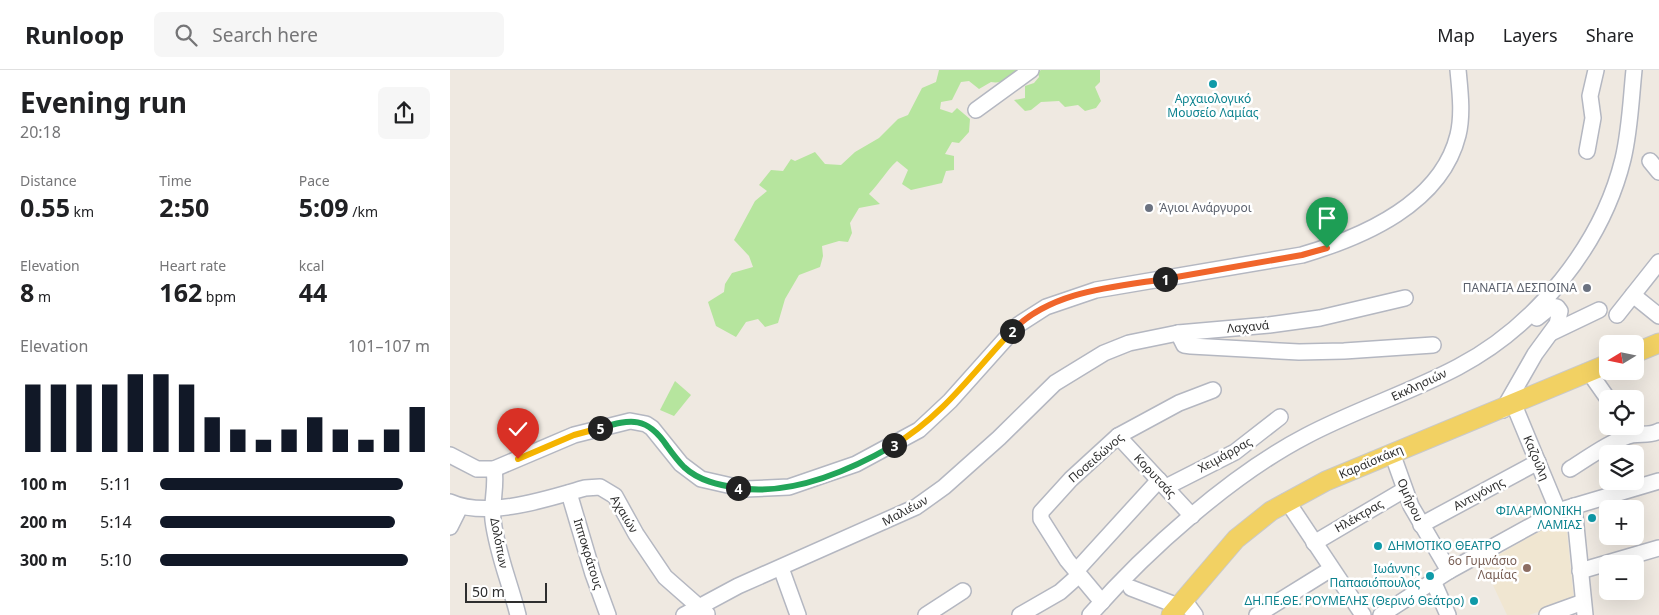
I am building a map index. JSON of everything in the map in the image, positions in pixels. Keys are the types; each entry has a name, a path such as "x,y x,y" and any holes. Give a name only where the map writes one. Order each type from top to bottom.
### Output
{"main road":[{"path":"1644,349 1659,343"},
{"name":"Καραϊσκάκη","path":"1178,607 1247,528 1287,502 1312,488 1392,453 1509,407 1599,368"}],"street":[{"path":"976,110 1031,70"},
{"path":"450,455 477,469 494,469 574,435 630,420 646,424 652,428 681,464 693,474 725,486 755,490 789,487 841,470 881,452 919,430 950,401 1018,325 1039,310 1096,290 1302,255 1344,241 1407,207 1432,184 1448,161 1456,141 1461,110 1458,70"},
{"path":"1587,151 1592,125 1590,96 1596,70"},
{"name":"Εκκλησιών","path":"1090,615 1150,553 1192,516 1244,476 1305,436 1433,380 1471,360 1510,334 1565,274 1597,227 1622,161 1634,70"},
{"path":"1617,315 1659,262"},
{"path":"1633,295 1659,316"},
{"name":"Λαχανά","path":"1094,359 1130,343 1178,333 1320,318 1405,298"},
{"path":"1509,407 1535,354 1551,333 1560,316 1560,311 1556,306 1551,306 1530,324 1510,334"},
{"path":"1551,333 1599,310"},
{"path":"1178,333 1184,344 1191,346 1299,352 1353,351 1433,345"},
{"name":"Μαλιέων","path":"684,615 704,611 738,586 900,516 925,502 999,438 1046,390 1094,359"},
{"path":"1589,372 1602,390"},
{"name":"Ποσειδώνος","path":"1077,574 1041,519 1041,512 1071,479 1118,436 1173,407 1214,390"},
{"name":"Καζούλη","path":"1509,407 1538,462 1558,511"},
{"name":"Χειμάρρας","path":"1020,615 1060,592 1162,484 1235,452 1280,417"},
{"path":"1644,434 1648,435 1659,431"},
{"path":"1570,469 1624,435"},
{"name":"Κορυτσάς","path":"1118,436 1192,516"},
{"name":"Ομήρου","path":"1392,453 1404,490 1421,525 1449,571"},
{"name":"Αντιγόνης","path":"1421,525 1538,462"},
{"name":"Δολόπων","path":"494,469 496,490 492,510 497,540 518,615"},
{"path":"1381,615 1449,571 1558,511 1659,480"},
{"name":"Αχαιών","path":"455,504 492,510 600,486 610,491 618,501 636,534 665,577 704,611"},
{"name":"Ηλέκτρας","path":"1314,543 1404,490"},
{"name":"Ιπποκράτους","path":"569,493 593,574 608,615"},
{"path":"1287,502 1363,615"},
{"path":"450,528 455,504"},
{"path":"1547,615 1584,608 1574,506"},
{"path":"1580,571 1659,548"},
{"path":"781,568 798,615"},
{"path":"1257,615 1332,570"},
{"path":"1077,574 1102,602"},
{"path":"1433,581 1448,615"},
{"path":"1131,588 1195,615"},
{"path":"926,615 963,591"}],"shaded area":[{"name":"6ο Γυμνάσιο Λαμίας","path":"1563,517 1566,523 1574,600 1529,615 1507,615 1483,564"}],"green space":[{"path":"939,70 1016,70 1005,80 991,82 979,89 969,81 961,82 952,100 941,102 940,109 952,113 957,108 970,119 969,132 959,143 952,142 945,154 954,156 954,170 946,171 942,183 911,190 902,184 908,170 897,161 869,194 880,204 859,208 850,223 852,233 848,242 839,241 822,246 823,256 820,267 799,275 785,299 778,323 765,327 758,319 746,322 736,337 716,326 708,302 724,292 725,284 732,273 753,267 749,256 734,240 755,201 767,191 759,185 771,170 783,171 791,159 795,161 815,152 825,164 841,165 855,152 879,138 898,119 908,115 922,88 936,82"},
{"path":"1041,70 1100,70 1100,82 1095,87 1101,101 1096,108 1085,111 1078,105 1065,107 1059,101 1041,102 1031,110 1025,111 1014,100 1025,98 1025,86 1034,83 1039,77 1038,72"},
{"path":"675,381 691,395 674,416 660,410"}],"place":[{"name":"Αρχαιολογικό Μουσείο Λαμίας","path":"1213,84"},
{"name":"Άγιοι Ανάργυροι","path":"1149,208"},
{"name":"ΠΑΝΑΓΙΑ ΔΕΣΠΟΙΝΑ","path":"1587,288"},
{"name":"ΦΙΛΑΡΜΟΝΙΚΗ ΛΑΜΙΑΣ","path":"1592,518"},
{"name":"ΔΗΜΟΤΙΚΟ ΘΕΑΤΡΟ","path":"1378,546"},
{"name":"6ο Γυμνάσιο Λαμίας","path":"1527,568"},
{"name":"Ιωάννης Παπασιόπουλος","path":"1430,576"},
{"name":"ΔΗ.ΠΕ.ΘΕ. ΡΟΥΜΕΛΗΣ (Θερινό Θεάτρο)","path":"1474,601"}],"route":[{"path":"518,459 574,435 630,420 646,424 652,428 664,440 681,464 702,479 725,486 755,490 789,487 856,464 919,430 950,401 1018,325 1039,310 1079,294 1096,290 1278,260 1327,248"}]}
